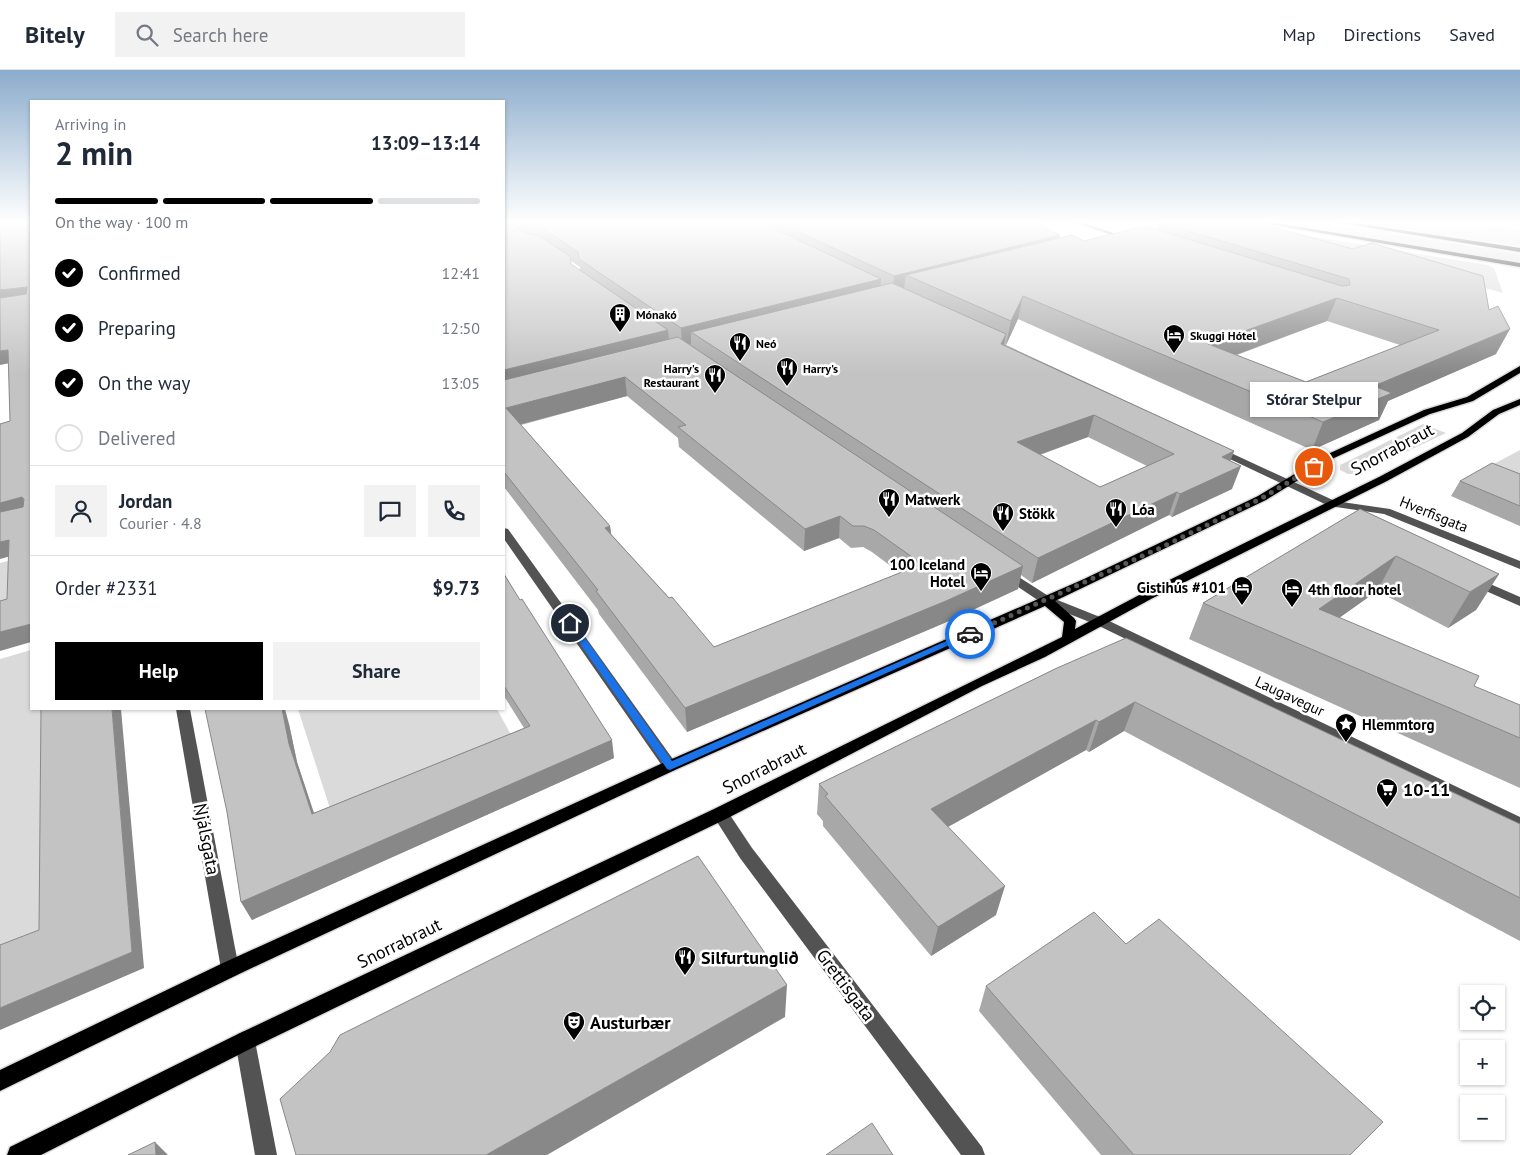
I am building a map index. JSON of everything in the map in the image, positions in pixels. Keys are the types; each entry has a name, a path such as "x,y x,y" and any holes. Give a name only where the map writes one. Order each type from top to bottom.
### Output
{"main road":[{"name":"Snorrabraut","path":"0,1081 230,968 670,766 1160,548 1262,498 1331,456 1439,407 1470,399 1520,369"},
{"name":"Snorrabraut","path":"18,1155 245,1041 720,814 1334,504 1465,435 1496,412 1520,402"},
{"name":"Laugavegur","path":"1046,600 1070,621 1068,639"}],"street":[{"name":"Hverfisgata","path":"1211,447 1334,504 1386,511 1520,565"},
{"name":"Hverfisgata","path":"1334,504 1346,516"},
{"path":"505,532 670,766"},
{"name":"Laugavegur","path":"994,565 1046,600 1101,622 1520,824"},
{"path":"1466,577 1520,602"},
{"name":"Njálsgata","path":"183,710 230,968"},
{"name":"Grettisgata","path":"720,814 752,860 974,1155"},
{"path":"245,1041 266,1155"}],"shaded area":[{"path":"1431,273 1496,273 1503,293"},
{"path":"1423,424 1446,433 1360,474 1348,474 1340,470 1340,465"},
{"path":"1520,450 1520,478 1473,475"},
{"path":"8,561 8,601 0,603 0,563"},
{"path":"30,650 30,710 41,710 44,931 0,949 0,659"},
{"path":"298,710 498,710 516,744 333,818"}],"building":[{"path":"0,273 30,273 30,624 0,632 0,601 7,599 9,540 0,542 0,512 23,507 24,499 22,497 0,503 0,424 10,421 8,350 0,351 0,298 26,294 27,287 0,290"},
{"path":"505,273 584,273 668,330 505,370"},
{"path":"599,273 867,273 881,279 681,328"},
{"path":"887,273 908,273 894,276"},
{"path":"916,273 1298,273 1342,286 1350,285 1349,279 1328,273 1472,273 1483,276 1489,310 1498,306 1510,329 1374,386 1392,393 1323,422 1023,296 1011,321 906,275","holes":["1337,298 1439,330 1306,382 1208,344"]},
{"path":"892,283 1006,334 1001,344 1234,451 1222,457 1241,466 1180,494 1177,492 1038,558 691,332","holes":["1094,415 1174,454 1100,487 1017,442"]},
{"path":"678,337 1023,566 946,601 685,708 596,591 598,590 505,473 505,380","holes":["625,377 686,425 678,427 805,529 840,516 853,526 864,526 874,530 922,564 714,647 672,597 669,598 605,528 610,526 506,408"]},
{"path":"1492,463 1520,474 1520,506 1460,481"},
{"path":"1360,509 1499,574 1470,592 1396,556 1319,609 1479,676 1474,686 1520,705 1520,738 1203,603"},
{"path":"505,576 612,740 241,902 227,812 205,710 282,710 289,744 312,814 530,726 505,688"},
{"path":"1126,638 1520,824 1520,898 1135,702 1099,722 1096,720 931,809 1005,886 938,927 825,796 828,794 819,784 1057,668"},
{"path":"41,710 112,710 132,952 0,1008 0,945 39,930"},
{"name":"Austurbær","path":"698,856 787,985 486,1155 296,1155 280,1099 330,1052 340,1035"},
{"path":"1094,912 1126,944 1159,919 1383,1122 1350,1155 1134,1155 986,986"},
{"path":"872,1123 893,1155 826,1155"},
{"path":"155,1142 156,1155 128,1155"}],"way so far":[{"path":"970,634 1160,548 1262,498 1314,467"}],"place":[{"name":"Mónakó","path":"620,333"},
{"name":"Skuggi Hótel","path":"1174,354"},
{"name":"Neó","path":"740,362"},
{"name":"Harry's","path":"787,387"},
{"name":"Harry's Restaurant","path":"715,394"},
{"name":"Stórar Stelpur","path":"1314,467"},
{"name":"Matwerk","path":"889,518"},
{"name":"Lóa","path":"1116,528"},
{"name":"Stökk","path":"1003,532"},
{"name":"100 Iceland Hotel","path":"981,592"},
{"name":"Gistihús #101","path":"1242,606"},
{"name":"4th floor hotel","path":"1292,608"},
{"name":"Hlemmtorg","path":"1346,743"},
{"name":"10-11","path":"1387,808"},
{"name":"Silfurtunglið","path":"685,976"},
{"name":"Austurbær","path":"574,1041"}],"route":[{"path":"570,623 658,746 670,766 970,634"}]}
